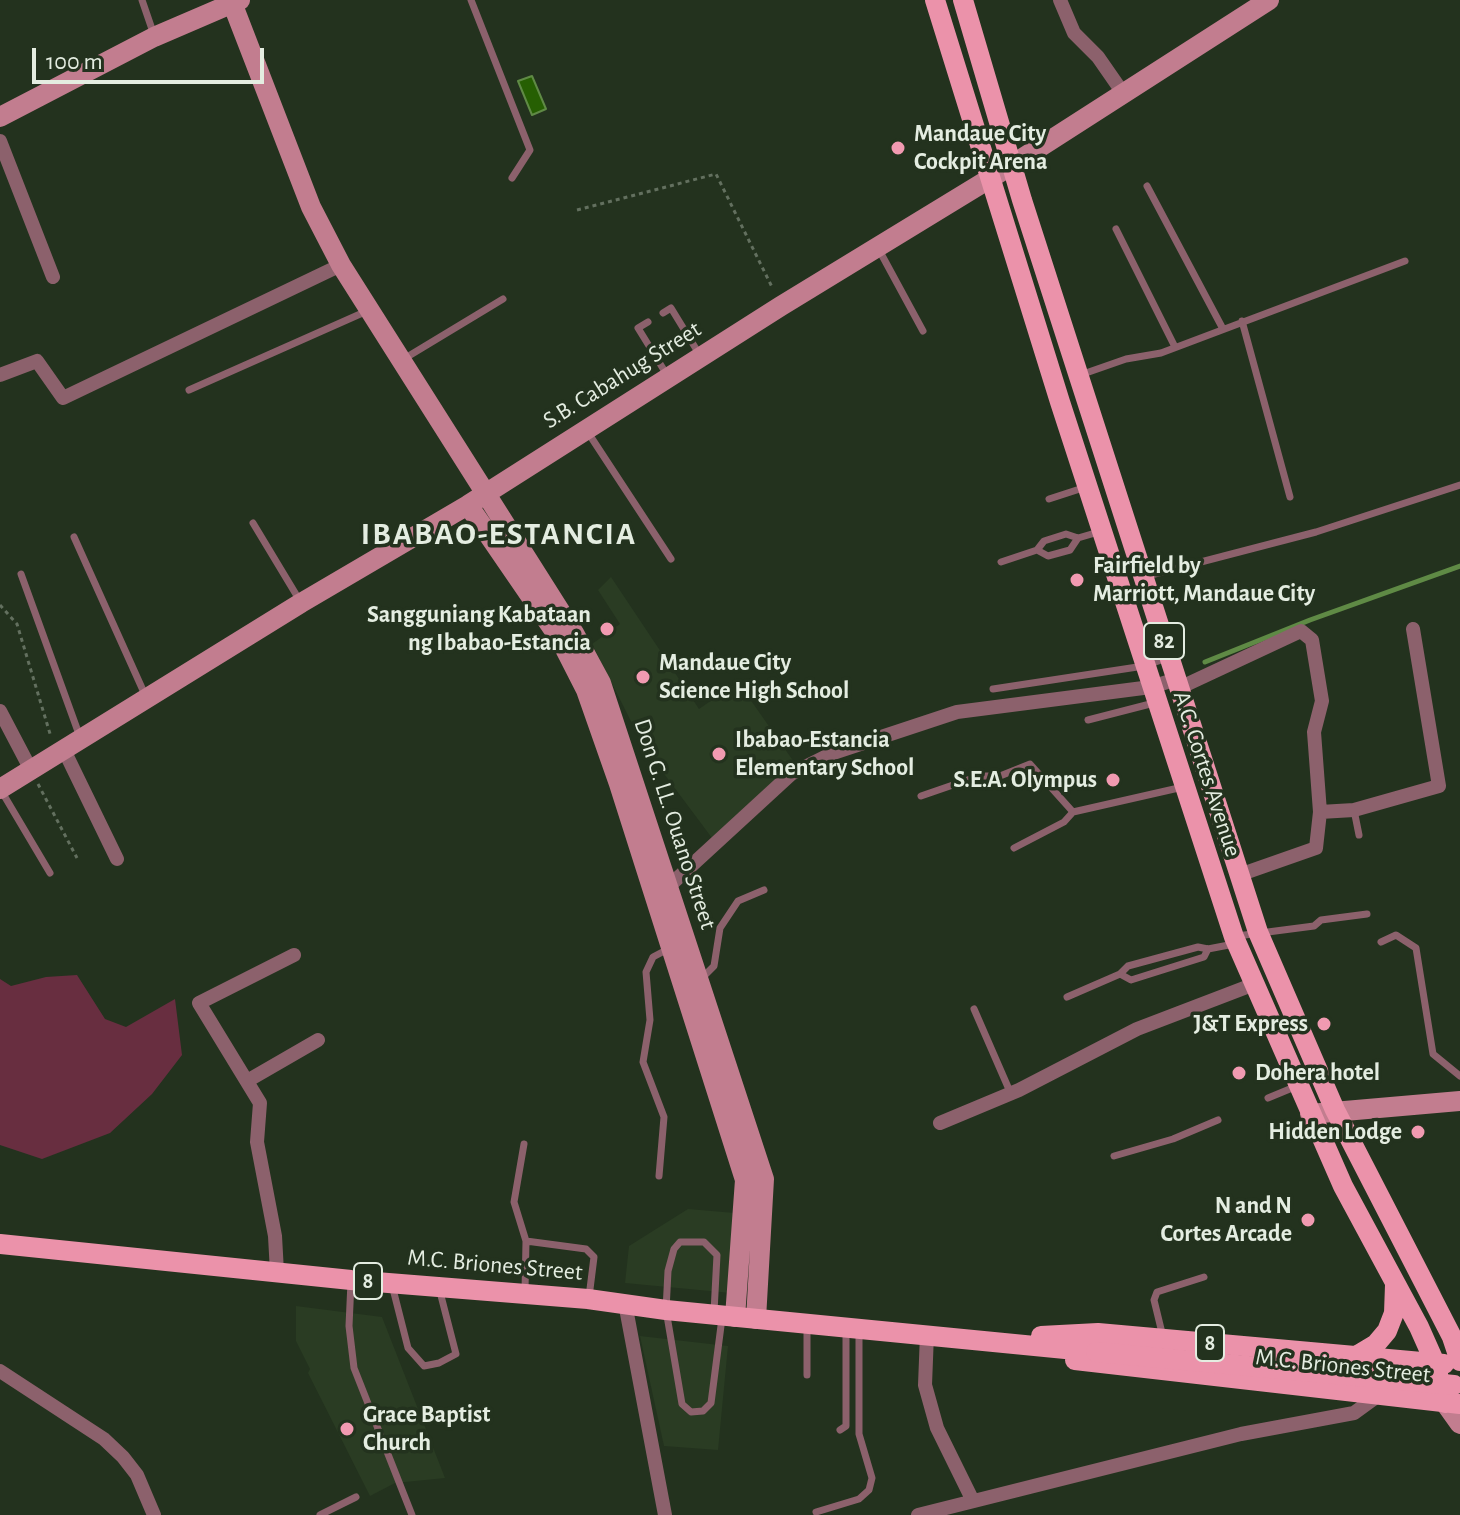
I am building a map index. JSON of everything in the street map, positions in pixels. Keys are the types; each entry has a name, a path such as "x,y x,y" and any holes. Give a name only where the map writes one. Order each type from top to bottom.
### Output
{"main road":[{"name":"A.C. Cortes Avenue","path":"935,0 1144,666 1235,940 1252,985 1343,1186 1394,1277 1452,1404"},
{"name":"A.C. Cortes Avenue","path":"963,0 1012,165 1258,932 1335,1110 1441,1315 1460,1363"},
{"path":"1060,402 1082,385"},
{"name":"M.C. Briones Street","path":"0,1244 1460,1385"},
{"path":"1355,1356 1376,1344 1390,1325 1395,1304 1394,1277"},
{"path":"1441,1315 1460,1339"},
{"name":"M.C. Briones Street","path":"985,1339 1098,1333 1460,1363"},
{"name":"M.C. Briones Street","path":"985,1339 1091,1364 1452,1404"}],"street":[{"path":"1060,0 1074,33 1098,57 1123,93"},
{"name":"S.B. Cabahug Street","path":"0,789 66,743 147,699 476,499 781,306 1012,165 1269,0"},
{"path":"0,117 154,37 234,1"},
{"name":"Don G. LL. Ouano Street","path":"234,1 311,207 341,265 367,311 401,360 476,499 567,636 586,690 668,887 699,982 701,1016"},
{"path":"0,141 53,277"},
{"path":"0,375 37,361 63,398 341,265"},
{"path":"1320,812 1354,810 1439,786 1413,629"},
{"path":"668,887 791,774 833,753 957,712 1154,695 1301,631 1312,640 1322,701 1314,732 1320,812 1316,848 1239,875"},
{"path":"0,711 31,770"},
{"path":"66,743 117,859"},
{"name":"Don G. LL. Ouano Street","path":"640,820 672,947 701,1016 745,1180 732,1317"},
{"path":"277,1272 275,1236 257,1142 260,1103 199,1003 294,955"},
{"path":"940,1123 1011,1094 1137,1029 1252,985"},
{"path":"247,1081 318,1040"},
{"path":"1310,1114 1460,1101"},
{"path":"625,1303 665,1515"},
{"path":"927,1334 925,1385 937,1428 975,1505"},
{"path":"0,1371 104,1439 137,1475 154,1515"},
{"path":"918,1515 975,1505 1241,1434 1354,1413 1376,1397"},
{"path":"1452,1404 1460,1424"}],"lane":[{"path":"142,0 154,37"},
{"path":"471,0 530,150 512,178"},
{"path":"1147,186 1223,329"},
{"path":"1116,229 1175,347"},
{"path":"877,247 923,331"},
{"path":"1082,385 1242,321 1405,261"},
{"path":"401,360 503,299"},
{"path":"663,313 671,308 701,357"},
{"path":"189,390 367,311"},
{"path":"1242,321 1290,497"},
{"path":"648,322 638,328 668,377"},
{"path":"585,429 671,559"},
{"path":"1144,577 1316,532 1460,485"},
{"path":"1049,499 1088,487"},
{"path":"253,523 301,603"},
{"path":"1001,562 1037,550 1044,541 1066,534 1078,538 1102,531"},
{"path":"74,537 138,685 147,699"},
{"path":"1037,550 1048,556 1070,550 1078,538"},
{"path":"21,574 71,719 66,743"},
{"path":"993,689 1144,666 1169,658"},
{"path":"1088,720 1154,695"},
{"path":"921,796 979,776 1000,776 1030,764 1073,812"},
{"path":"1014,848 1064,822 1073,812 1185,786"},
{"path":"0,789 50,873"},
{"path":"1354,810 1359,835"},
{"path":"699,982 714,966 720,928 738,901 764,890"},
{"path":"1067,997 1120,974 1128,966 1198,947 1208,949 1258,932 1314,926 1321,920 1367,914"},
{"path":"1381,942 1396,935 1416,948 1433,1054 1460,1076"},
{"path":"659,1176 664,1117 643,1062 650,1020 646,972 653,957 672,947"},
{"path":"1120,974 1131,980 1204,957 1208,949"},
{"path":"1176,953 1181,965"},
{"path":"974,1009 1011,1094"},
{"path":"1268,1098 1297,1086"},
{"path":"1114,1156 1173,1139 1218,1120"},
{"path":"524,1144 514,1202 526,1241 525,1294"},
{"path":"526,1241 586,1249 594,1257 588,1299"},
{"path":"680,1242 704,1242 717,1255 732,1317 711,1403 697,1413 682,1404 666,1310 674,1249 680,1242"},
{"path":"1164,1339 1154,1300 1157,1292 1204,1277"},
{"path":"351,1280 349,1326 354,1368 412,1515"},
{"path":"392,1283 408,1348 424,1366 439,1363 456,1354 439,1287"},
{"path":"807,1323 807,1375"},
{"path":"840,1430 846,1426 852,1327"},
{"path":"816,1512 859,1499 869,1490 872,1478 859,1434 852,1327"},
{"path":"320,1515 356,1497"}],"path":[{"path":"577,210 716,174 781,306"},
{"path":"0,605 17,624 66,743"},
{"path":"31,770 77,858"}],"shaded area":[{"path":"532,76 546,109 532,115 518,81"},
{"name":"Ibabao-Estancia Elementary School","path":"611,577 699,709 738,682 794,762 712,838 644,747 592,644 620,624 598,590"},
{"path":"77,975 105,1019 126,1027 175,999 182,1055 152,1094 110,1133 42,1159 0,1145 0,979 11,986 46,977"},
{"path":"688,1209 735,1213 731,1293 625,1283 629,1246"},
{"path":"296,1306 382,1317 445,1478 395,1483 370,1496 308,1373 310,1369 296,1341"},
{"path":"640,1336 728,1346 718,1450 664,1446"}],"waterway":[{"path":"1205,662 1460,566"}],"place":[{"name":"Mandaue City Cockpit Arena","path":"898,148"},
{"name":"Fairfield by Marriott, Mandaue City","path":"1077,580"},
{"name":"Sangguniang Kabataan ng Ibabao-Estancia","path":"607,629"},
{"name":"Mandaue City Science High School","path":"643,677"},
{"name":"Ibabao-Estancia Elementary School","path":"719,754"},
{"name":"S.E.A. Olympus","path":"1113,780"},
{"name":"J&T Express","path":"1324,1024"},
{"name":"Dohera hotel","path":"1239,1073"},
{"name":"Hidden Lodge","path":"1418,1132"},
{"name":"N and N Cortes Arcade","path":"1308,1220"},
{"name":"Grace Baptist Church","path":"347,1429"}],"district":[{"name":"IBABAO-ESTANCIA","path":"499,534"}]}
